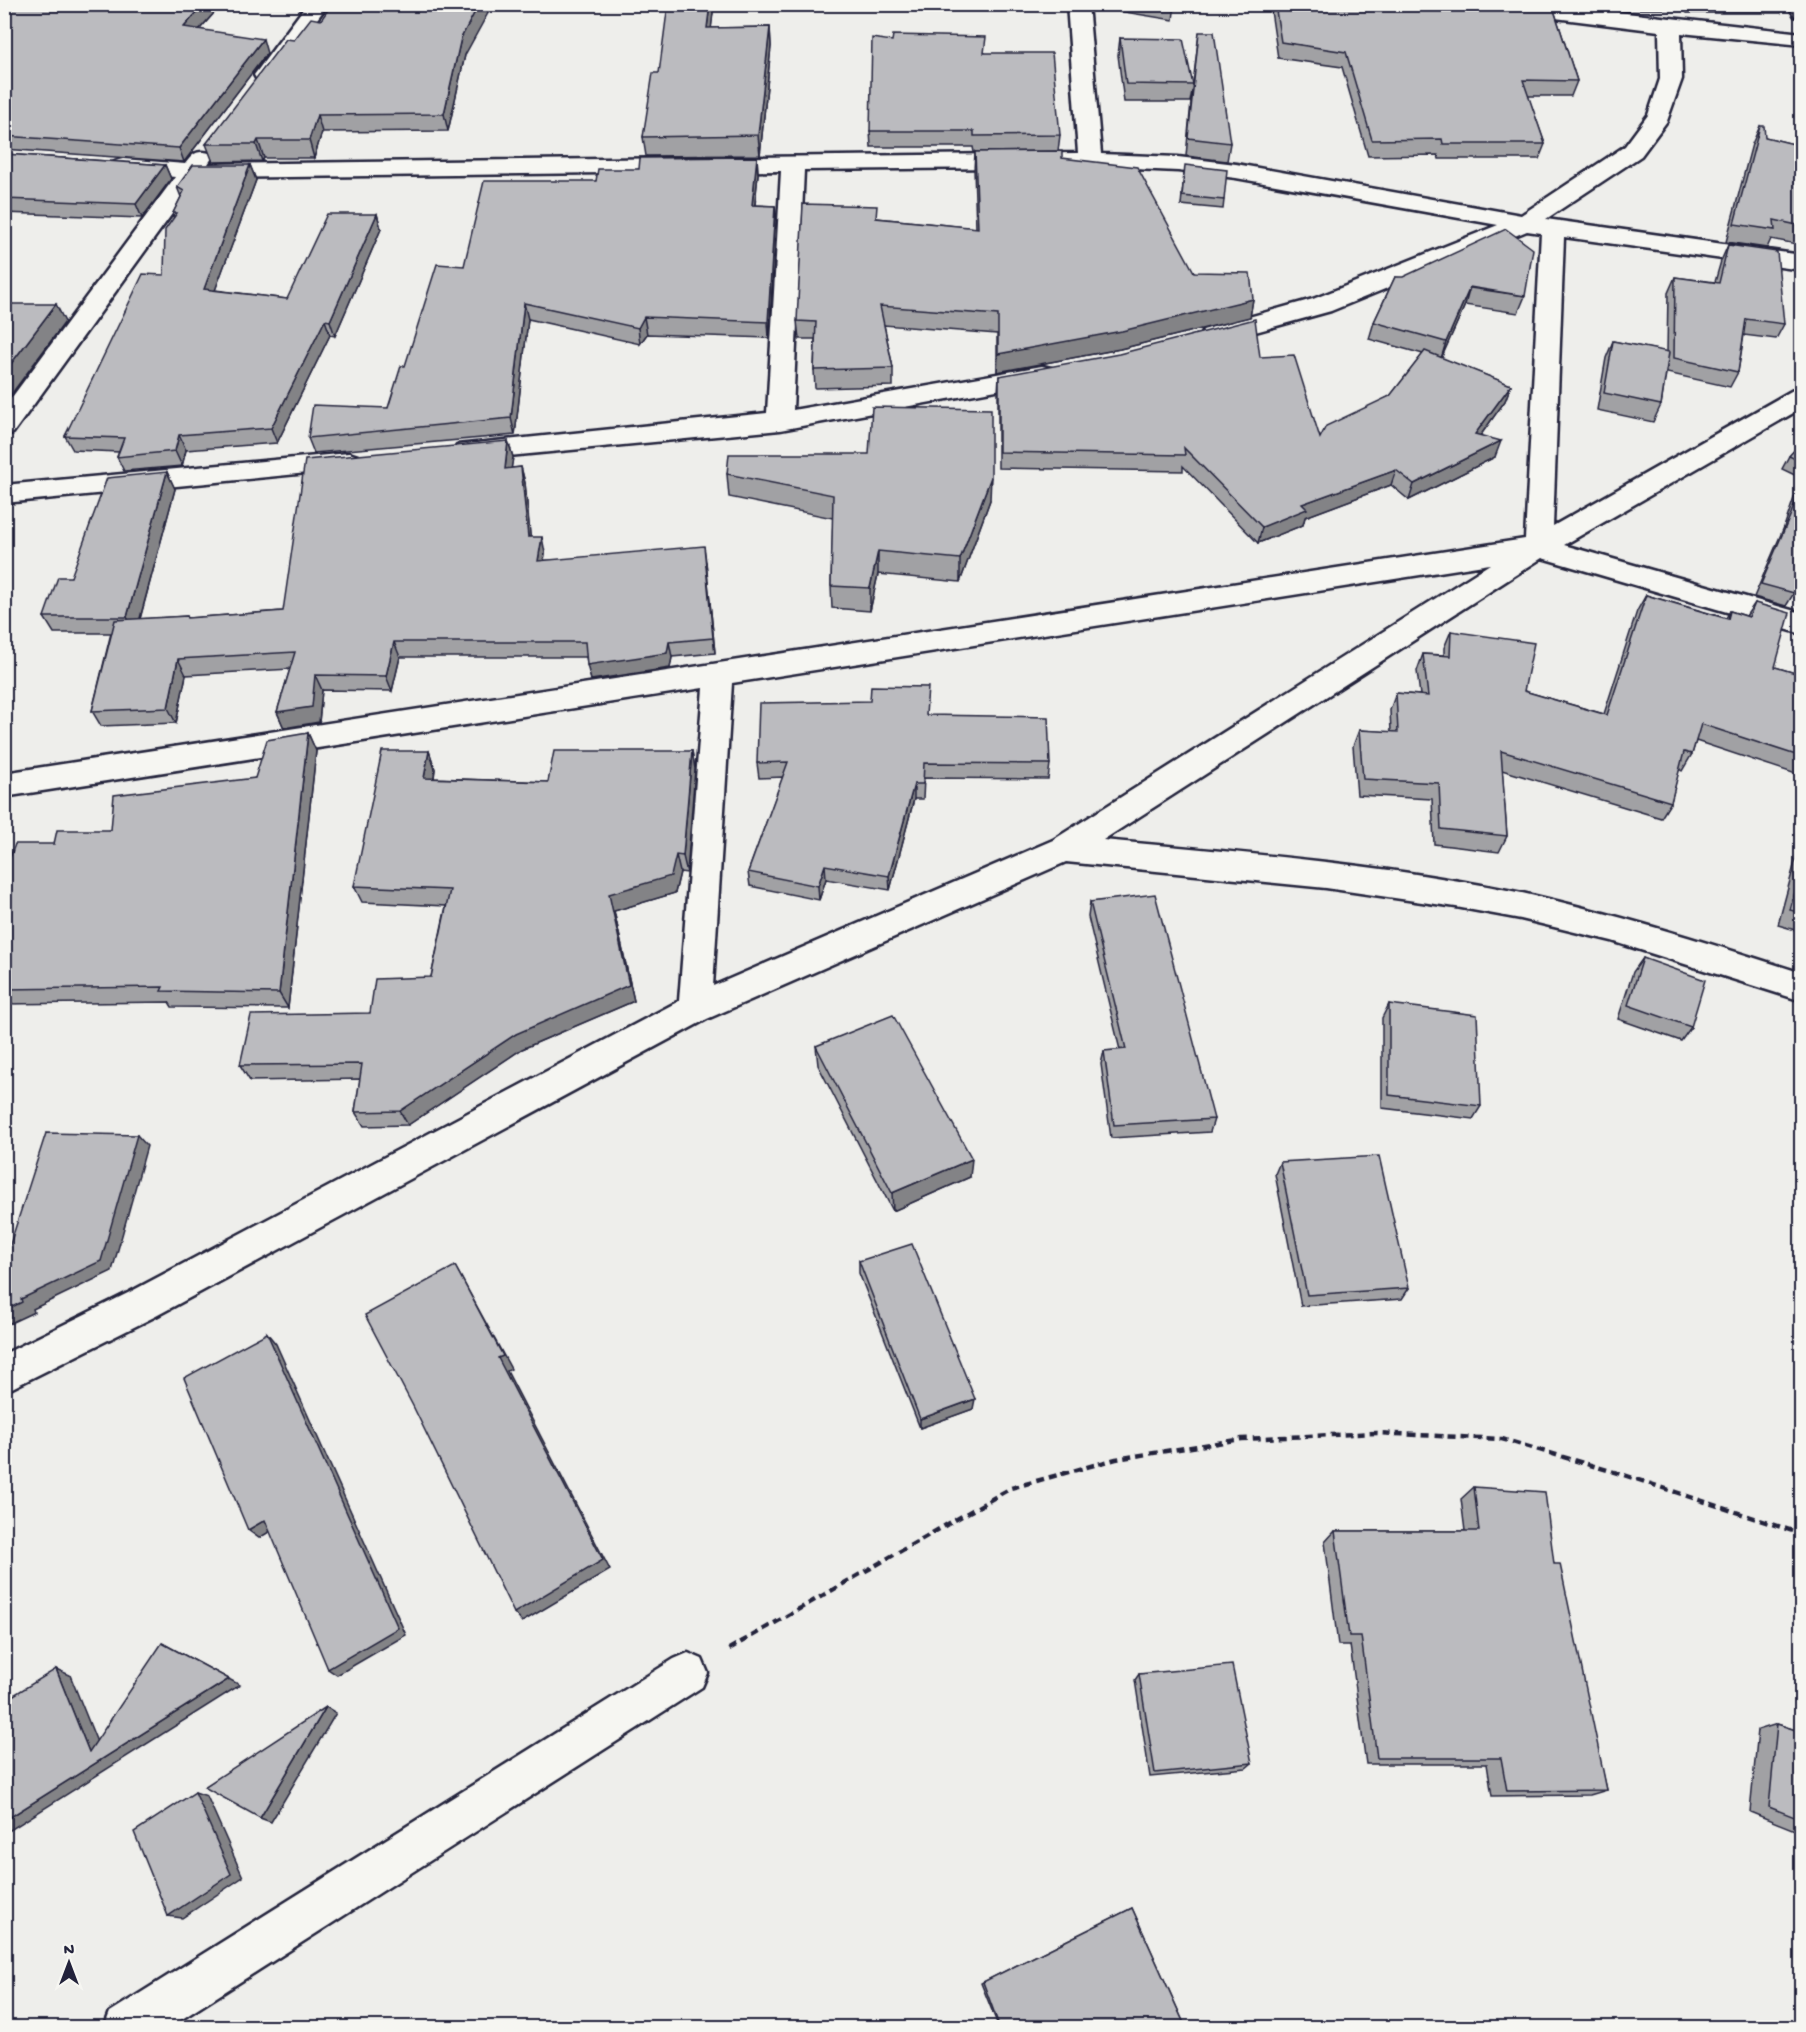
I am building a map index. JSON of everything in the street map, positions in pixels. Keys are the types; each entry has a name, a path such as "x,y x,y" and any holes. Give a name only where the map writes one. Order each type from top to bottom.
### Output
{"street":[{"path":"254,88 318,4"},
{"path":"1077,4 1090,160"},
{"path":"1492,4 1670,26 1802,39"},
{"path":"1797,4 1802,12"},
{"path":"1192,341 1322,305 1525,223 1633,151 1659,116 1671,79 1670,26"},
{"path":"4,427 212,144"},
{"path":"98,165 191,171 1090,160 1178,164 1305,182 1553,228 1802,263"},
{"path":"780,422 793,164"},
{"path":"1538,547 1553,228"},
{"path":"446,453 780,422 1070,369"},
{"path":"4,1374 143,1304 695,1009 1064,849 1538,547 1802,396"},
{"path":"4,494 374,460"},
{"path":"4,785 1538,547 1802,624"},
{"path":"695,1009 718,676"},
{"path":"1064,849 1336,875 1454,894 1584,921 1802,987"},
{"path":"126,2028 688,1673"}],"path":[{"path":"688,1673 1011,1488 1116,1459 1242,1439 1377,1433 1502,1439 1621,1474 1802,1534"}],"building":[{"path":"4,4 204,4 184,27 263,39 179,148 4,136 4,118 12,107 4,106"},
{"path":"332,4 479,4 461,38 444,114 317,115 309,140 258,140 256,144 206,144 286,39 294,40 311,18 321,20"},
{"path":"668,4 710,4 707,28 770,27 758,135 643,137 653,73 659,73"},
{"path":"1275,4 1552,4 1577,81 1523,80 1545,144 1443,144 1442,139 1372,140 1346,52 1281,42"},
{"path":"1199,32 1214,32 1230,143 1188,138"},
{"path":"893,35 986,37 984,53 1052,53 1060,135 974,136 974,131 870,131 872,38 892,41"},
{"path":"1120,38 1183,39 1193,85 1126,84"},
{"path":"1760,126 1764,126 1765,137 1802,146 1802,226 1774,220 1775,230 1734,224"},
{"path":"1062,151 1062,158 1137,167 1194,272 1250,273 1253,299 1122,331 998,354 998,315 880,306 893,368 814,370 816,322 797,321 803,204 877,206 876,218 978,228 975,152"},
{"path":"4,154 165,165 136,204 4,199"},
{"path":"757,157 752,205 775,206 768,322 644,317 638,328 524,303 511,418 308,438 313,405 388,408 401,366 405,366 437,264 464,266 484,181 596,181 598,169 639,169 640,158"},
{"path":"193,165 250,165 204,289 287,299 327,214 377,214 330,321 325,320 271,428 179,435 175,451 117,457 124,438 65,436 143,274 164,275 165,230 177,213 173,213 184,191 177,187"},
{"path":"1185,165 1227,170 1224,200 1182,196"},
{"path":"1506,229 1533,249 1525,296 1470,287 1446,342 1374,322 1395,277 1403,277"},
{"path":"1728,245 1777,252 1784,324 1746,319 1738,372 1674,358 1675,277 1719,283"},
{"path":"4,304 56,304 4,373"},
{"path":"1255,319 1260,357 1294,355 1320,438 1326,426 1390,396 1425,351 1511,385 1475,434 1501,441 1414,484 1396,470 1302,504 1307,509 1262,527 1184,448 1185,455 999,452 999,376 1119,354"},
{"path":"1613,341 1669,352 1661,405 1604,393"},
{"path":"872,407 991,409 991,477 960,559 878,551 870,588 831,586 833,495 727,474 729,454 869,454"},
{"path":"508,441 505,469 521,467 528,537 542,537 538,561 704,546 713,638 669,642 667,653 587,665 585,642 394,642 386,676 315,675 312,707 277,712 295,652 178,659 168,708 92,711 115,620 187,616 187,618 283,611 305,460"},
{"path":"1802,442 1802,462 1789,456"},
{"path":"167,472 127,617 44,617 58,577 71,577 107,478"},
{"path":"1802,485 1802,565 1794,593 1761,584"},
{"path":"1646,595 1728,619 1730,611 1749,617 1755,603 1790,613 1775,667 1802,675 1802,757 1701,724 1692,754 1684,752 1671,802 1501,751 1507,836 1441,829 1439,783 1363,779 1359,730 1398,732 1396,693 1428,696 1423,654 1450,656 1451,631 1534,643 1524,691 1607,715"},
{"path":"871,686 928,687 926,715 1048,717 1050,764 924,763 923,784 914,784 889,876 825,865 818,886 748,872 788,762 757,763 759,703 870,701"},
{"path":"308,733 279,993 161,991 163,987 4,989 4,874 15,844 54,844 57,830 111,830 114,795 255,778 267,740"},
{"path":"382,751 429,751 424,778 548,782 554,751 692,751 683,856 676,855 671,876 609,894 629,985 516,1034 400,1111 355,1112 362,1064 240,1065 251,1015 370,1013 375,979 431,977 450,890 354,886"},
{"path":"1802,866 1802,913 1790,910"},
{"path":"1155,894 1214,1119 1114,1125 1104,1051 1126,1049 1090,902"},
{"path":"1643,958 1705,980 1691,1027 1628,1005"},
{"path":"1389,1004 1477,1015 1481,1106 1389,1095"},
{"path":"893,1015 972,1159 892,1193 816,1046"},
{"path":"46,1133 137,1135 101,1261 21,1299 22,1302 4,1311 4,1263"},
{"path":"1379,1156 1409,1288 1307,1295 1280,1162"},
{"path":"912,1244 975,1399 920,1419 859,1261"},
{"path":"455,1266 503,1356 498,1358 603,1560 514,1613 413,1406 365,1315"},
{"path":"267,1333 398,1628 328,1669 265,1520 248,1530 184,1378"},
{"path":"1474,1487 1545,1492 1554,1564 1560,1564 1607,1790 1507,1791 1501,1758 1377,1758 1361,1636 1349,1636 1335,1531 1479,1531"},
{"path":"162,1643 229,1679 4,1821 4,1701 56,1669 89,1752"},
{"path":"1232,1665 1252,1763 1155,1773 1139,1674"},
{"path":"326,1707 260,1818 204,1787"},
{"path":"1777,1724 1802,1732 1802,1820 1769,1807"},
{"path":"195,1792 231,1874 168,1916 134,1832"},
{"path":"1132,1908 1186,2028 1000,2028 983,1982"}]}
